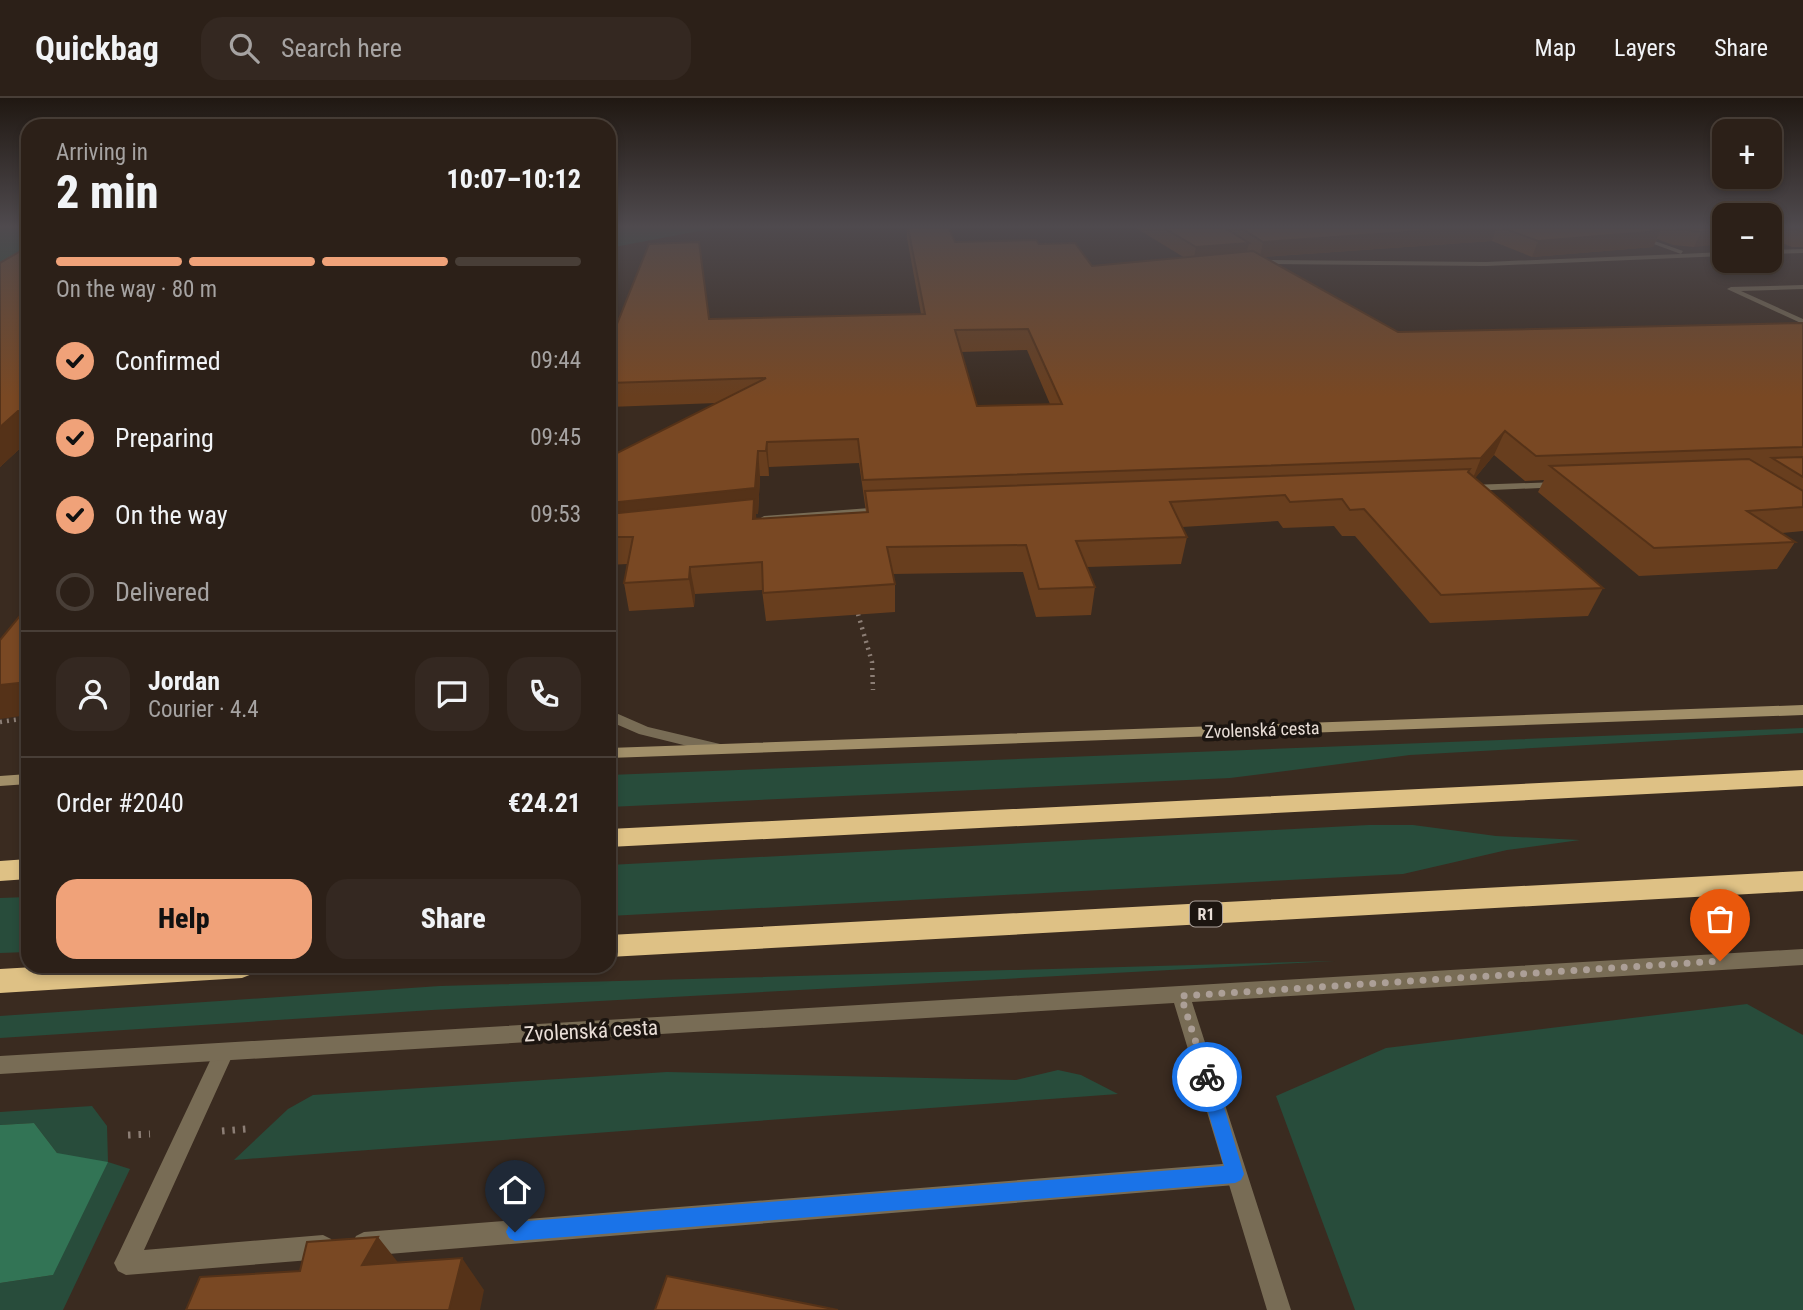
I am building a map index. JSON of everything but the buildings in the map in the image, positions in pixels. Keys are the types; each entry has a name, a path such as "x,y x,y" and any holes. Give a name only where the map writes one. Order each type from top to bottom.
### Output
{"highway":[{"path":"616,838 1803,778"},
{"path":"0,871 21,870"},
{"name":"R1","path":"616,946 1803,881"},
{"path":"0,981 129,973"}],"main road":[{"name":"Zvolenská cesta","path":"616,753 1803,710"},
{"path":"0,781 21,780"}],"street":[{"path":"1803,287 1731,289 1803,322"},
{"path":"1460,489 1570,485"},
{"path":"755,520 822,513 896,510"},
{"name":"Zvolenská cesta","path":"616,718 644,731 722,749"},
{"name":"Zvolenská cesta","path":"0,1065 1803,957"},
{"path":"1181,996 1279,1310"},
{"path":"224,1052 126,1263 1235,1174"}],"path":[{"path":"858,614 872,662 873,690"},
{"path":"0,722 21,719"}],"green space":[{"path":"1803,728 1803,733 1410,755 1230,778 616,807 616,775"},
{"path":"1369,825 1413,825 1496,836 1580,840 1507,850 1403,874 616,916 616,865"},
{"path":"21,897 21,952 0,953 0,898"},
{"path":"1335,961 432,1010 0,1038 0,1016 440,986"},
{"path":"1747,1004 1803,1035 1803,1310 1355,1310 1276,1096 1386,1048"},
{"path":"1058,1070 1081,1075 1118,1094 234,1160 288,1109 313,1095 667,1072 1016,1080"},
{"path":"92,1106 107,1126 108,1162 130,1169 63,1310 0,1310 0,1283 53,1275 57,1153 34,1123 0,1125 0,1112"},
{"path":"34,1123 57,1153 108,1162 53,1275 0,1283 0,1125"}],"way so far":[{"path":"1207,1077 1181,996 1720,961"}],"route":[{"path":"515,1232 1235,1174 1207,1077"}]}
